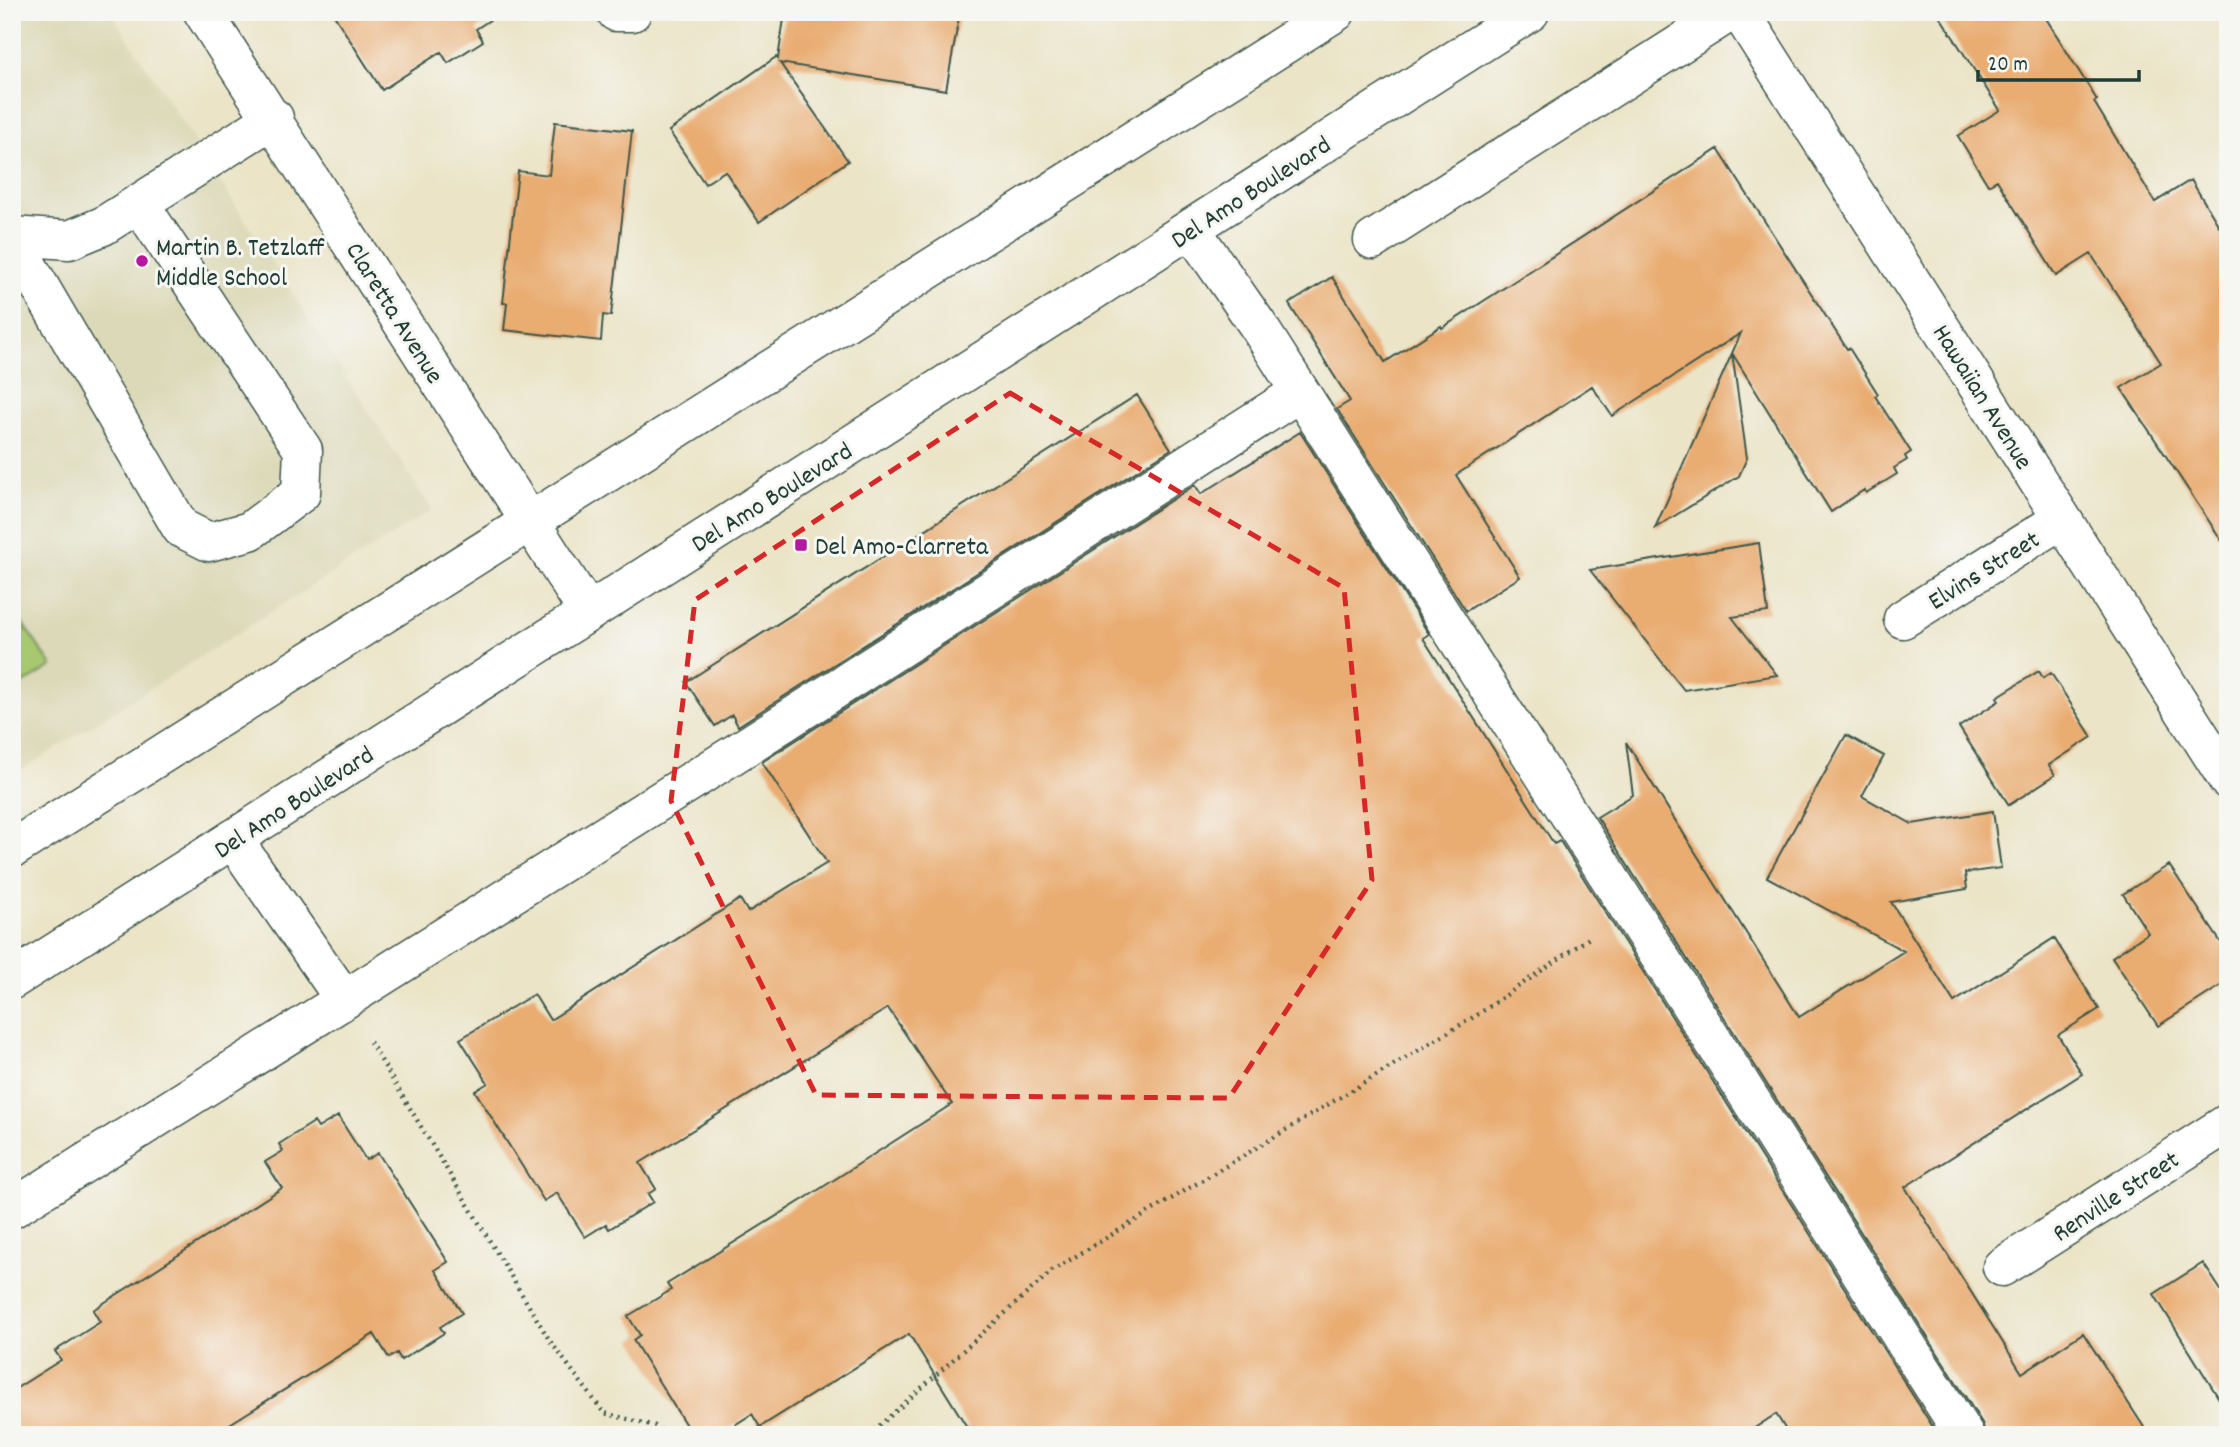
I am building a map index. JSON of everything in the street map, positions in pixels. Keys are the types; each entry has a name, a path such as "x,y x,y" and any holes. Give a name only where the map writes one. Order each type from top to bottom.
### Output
{"main road":[{"name":"Claretta Avenue","path":"204,12 588,612"},
{"path":"616,12 632,12"},
{"path":"12,849 1336,12"},
{"name":"Del Amo Boulevard","path":"12,980 1530,12"},
{"path":"1373,240 1730,12"},
{"name":"Hawaiian Avenue","path":"1740,12 2228,780"},
{"path":"12,237 69,240 103,226 274,118"},
{"path":"12,237 181,528 209,541 250,531 301,493 303,450 139,203"},
{"path":"1191,229 1257,324 1964,1435"},
{"path":"12,1209 1300,392"},
{"name":"Elvins Street","path":"1903,619 2062,519"},
{"path":"233,839 344,999"},
{"name":"Renville Street","path":"2002,1267 2228,1123"}],"path":[{"path":"869,1435 1053,1270 1477,1015 1630,910"},
{"path":"344,999 550,1340 604,1413 655,1426 669,1435"}],"highlighted area":[{"path":"1010,393 1344,588 1372,880 1229,1098 816,1095 671,801 695,600"}],"shaded area":[{"name":"Martin B. Tetzlaff Middle School","path":"12,12 111,12 432,510 12,776"}],"green space":[{"path":"12,608 52,666 12,691"}],"building":[{"path":"332,12 502,12 476,29 483,41 448,63 441,52 382,90"},
{"path":"785,12 960,12 946,90 780,63 848,161 759,222 725,171 705,184 669,131 776,57 778,59"},
{"path":"1937,12 2042,12 2097,100 2094,102 2155,202 2191,180 2228,241 2228,550 2121,388 2161,363 2091,254 2056,276 1997,180 1988,185 1958,136 2000,110"},
{"path":"555,122 632,131 611,316 603,315 601,341 504,330 507,303 503,303 518,171 549,175"},
{"path":"1718,149 1878,394 1875,396 1911,452 1905,456 1907,460 1894,468 1897,474 1866,493 1864,490 1831,512 1732,353 1741,333 1612,416 1592,386 1456,475 1520,577 1466,611 1337,409 1350,401 1289,304 1332,277 1385,362"},
{"path":"1732,353 1747,458 1739,476 1655,528"},
{"path":"1137,395 1171,449 738,726 732,715 715,726 686,682"},
{"path":"1300,432 1429,634 1423,638 1554,844 1560,841 1938,1435 1789,1435 1776,1414 1744,1435 972,1435 909,1334 760,1427 752,1414 719,1435 692,1435 633,1340 640,1335 628,1316 671,1290 667,1284 952,1104 888,1008 640,1163 656,1189 648,1194 653,1202 609,1229 606,1224 585,1237 557,1193 544,1201 475,1091 488,1083 460,1039 534,994 550,1020 740,899 748,912 827,863 762,762 1195,485 1201,494"},
{"path":"1759,543 1768,612 1732,617 1777,675 1684,690 1590,570"},
{"path":"2039,671 2043,678 2051,673 2092,737 2049,765 2055,775 2009,805 1959,727 1999,701 1997,697"},
{"path":"1846,735 1884,756 1862,796 1912,824 1993,811 2001,868 1965,873 1967,889 1891,902 1954,1002 2054,938 2099,1009 2058,1035 2082,1074 1905,1187 2022,1373 2083,1333 2149,1435 1986,1435 1982,1423 1597,817 1633,795 1626,742 1799,1017 1904,951 1767,877"},
{"path":"2169,865 2228,953 2228,981 2158,1026 2112,957 2148,933 2123,894"},
{"path":"338,1116 366,1160 378,1153 448,1262 435,1270 462,1313 440,1327 444,1333 401,1360 397,1353 389,1358 374,1334 212,1435 12,1435 12,1391 61,1360 55,1351 100,1322 93,1310 282,1188 265,1162 283,1151 279,1144 314,1122 318,1128"},
{"path":"2203,1263 2228,1301 2228,1413 2154,1294"}],"place":[{"name":"Martin B. Tetzlaff Middle School","path":"142,261"},
{"name":"Del Amo-Clarreta","path":"801,545"}]}
